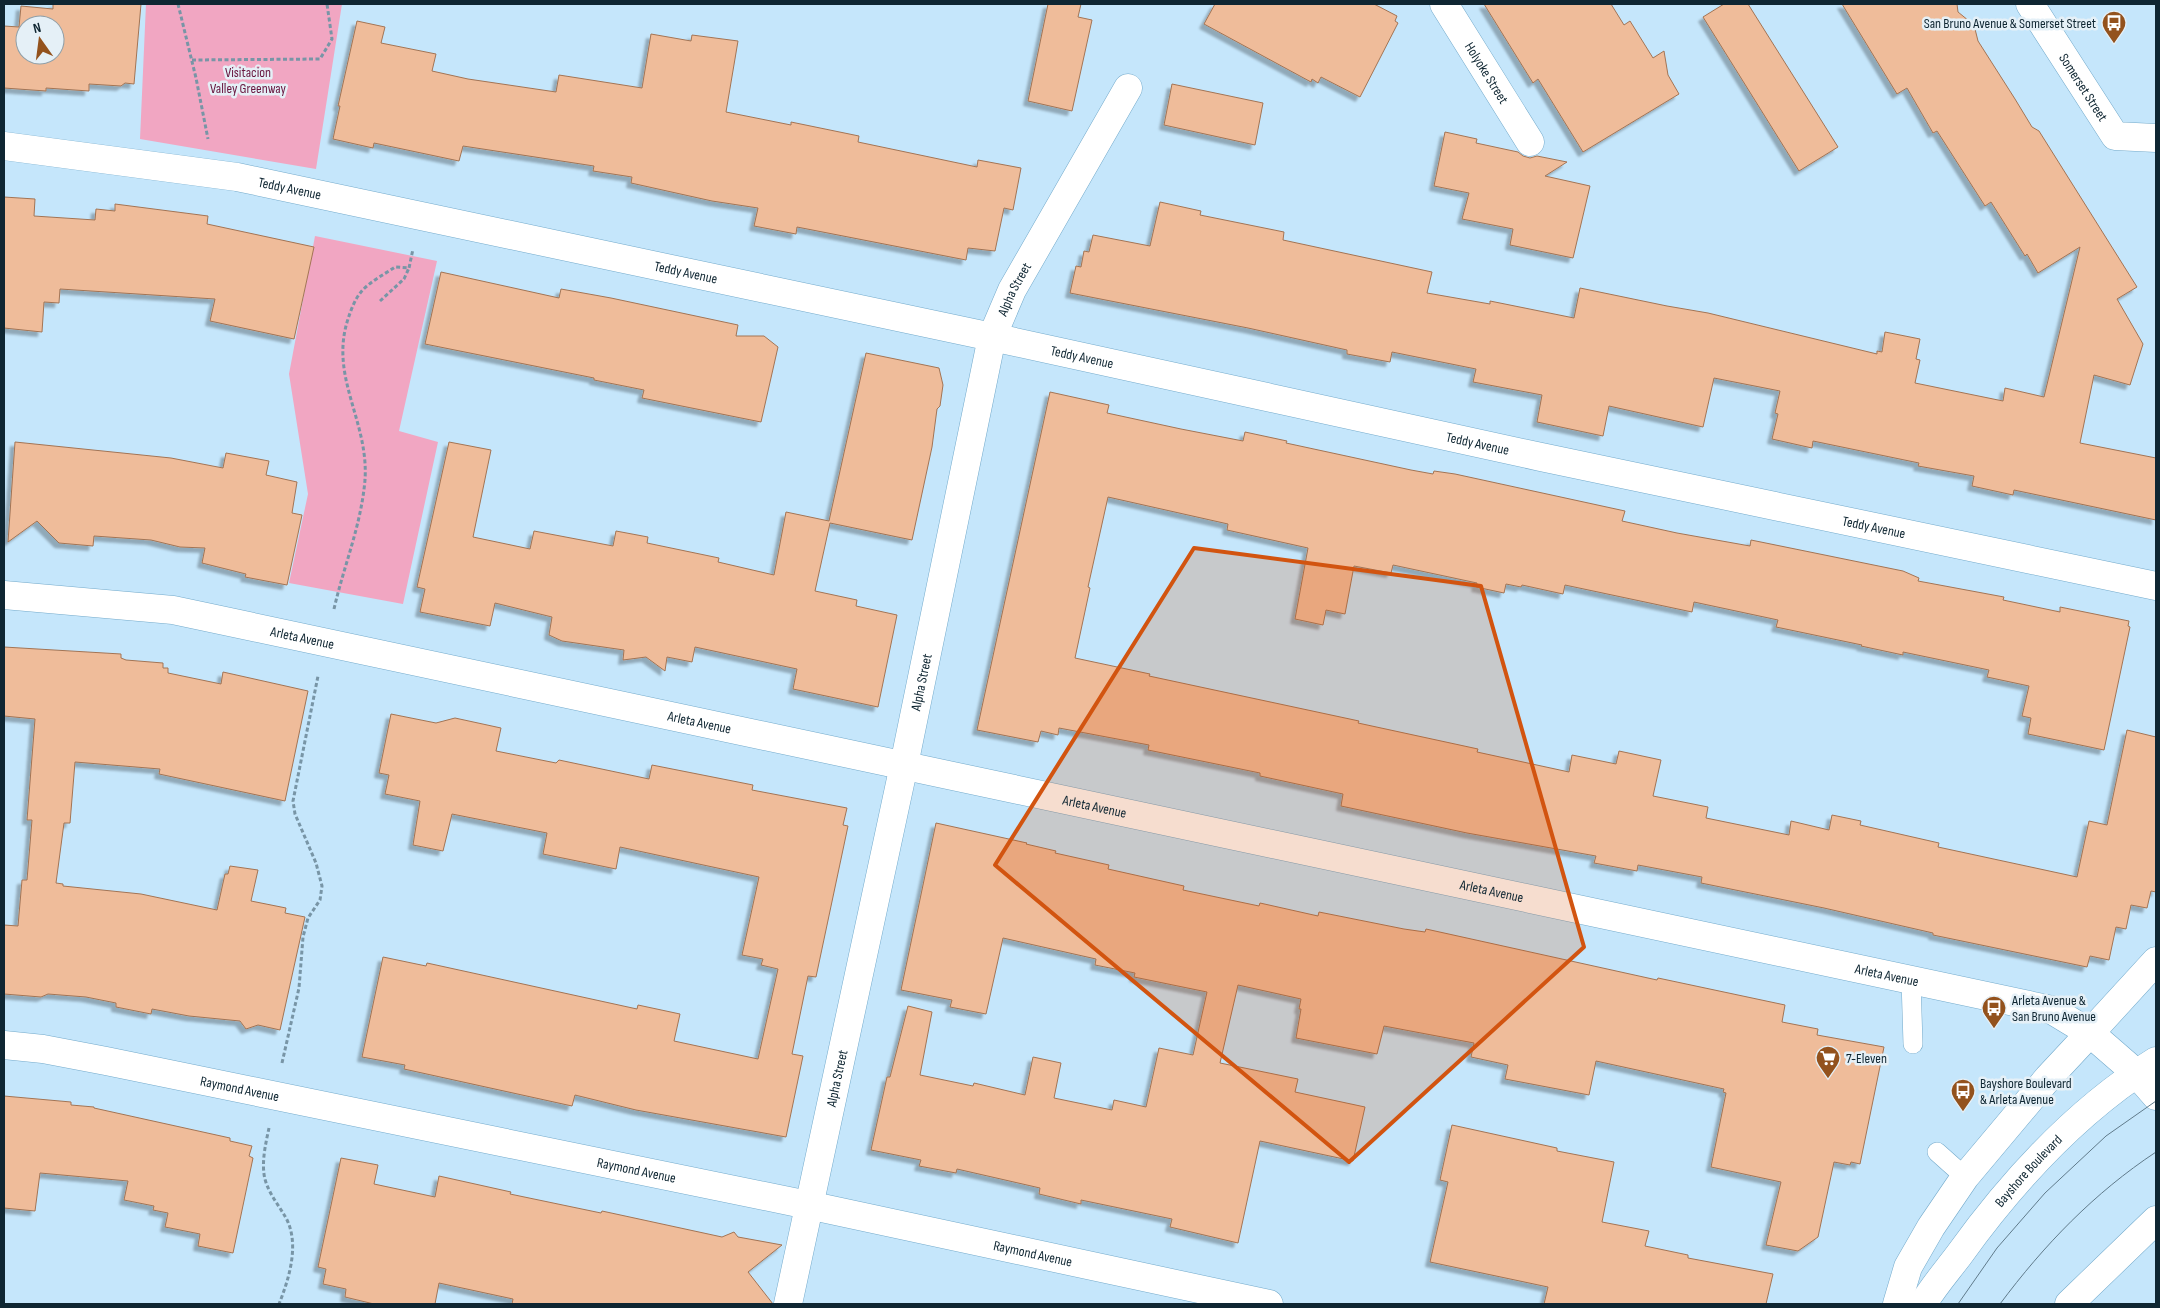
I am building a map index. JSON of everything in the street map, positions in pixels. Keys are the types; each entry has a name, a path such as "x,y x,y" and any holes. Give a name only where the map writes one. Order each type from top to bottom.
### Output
{"street":[{"name":"Holyoke Street","path":"1444,4 1530,142"},
{"name":"Somerset Street","path":"2030,4 2115,136 2156,138"},
{"name":"Alpha Street","path":"788,1304 904,765 992,338 1012,290 1128,88"},
{"name":"Teddy Avenue","path":"4,146 237,177 1531,455 2156,586"},
{"name":"Arleta Avenue","path":"4,595 173,610 325,644 904,765 2052,1010 2146,1067 2156,1096"},
{"path":"1897,1304 1908,1268 1930,1227 1965,1178 2048,1078 2156,961"},
{"name":"Raymond Avenue","path":"4,1045 61,1052 808,1205 1269,1304"},
{"name":"Bayshore Boulevard","path":"1923,1304 1971,1237 2021,1176 2084,1114 2146,1067"},
{"path":"2069,1304 2156,1220"}],"lane":[{"path":"1911,980 1913,1044"},
{"path":"1937,1152 1965,1178"}],"path":[{"path":"178,4 192,60 214,174"},
{"path":"192,60 320,59 332,39 327,4"},
{"path":"380,301 404,279 422,217"},
{"path":"279,1304 288,1282 292,1254 287,1220 274,1201 264,1174 266,1143 274,1096 300,988 303,937 308,918 320,900 322,886 316,863 295,814 293,801 325,644 335,602 359,522 365,478 364,447 358,419 345,383 342,356 343,334 351,310 361,291 395,267 408,268"}],"highlighted area":[{"path":"1194,548 1481,586 1584,947 1349,1162 995,865"}],"green space":[{"name":"Visitacion Valley Greenway","path":"146,4 342,4 316,169 140,139"},
{"path":"315,236 437,261 399,431 438,442 403,604 289,583 308,494 289,374"}],"building":[{"path":"53,4 141,4 134,84 125,83 121,86 89,84 89,91 46,88 46,91 4,88 4,26 15,27 15,65 65,65 65,15 20,15 21,6 53,9"},
{"path":"1048,4 1081,4 1078,17 1092,20 1072,111 1028,101"},
{"path":"1215,4 1374,4 1397,16 1395,21 1398,23 1360,97 1321,77 1318,83 1312,79 1311,82 1204,24"},
{"path":"1484,4 1611,4 1624,25 1630,21 1653,58 1664,51 1668,75 1679,94 1583,152 1538,79 1533,83"},
{"path":"1724,4 1748,4 1838,147 1799,171 1703,17"},
{"path":"1842,4 1957,4 1958,12 1974,25 1978,41 2032,127 2039,131 2137,287 2117,299 2143,344 2130,385 2094,375 2080,443 2156,458 2156,520 2014,490 2013,495 1972,486 1974,476 1918,466 1919,463 1813,441 1812,448 1772,439 1778,414 1775,413 1780,391 1714,378 1703,427 1609,406 1603,436 1537,422 1542,395 1473,382 1476,369 1392,352 1390,362 1347,354 1347,350 1248,328 1070,293 1076,266 1081,267 1084,251 1089,252 1093,235 1150,246 1160,202 1201,211 1200,215 1284,232 1283,240 1432,272 1427,293 1490,304 1490,301 1574,318 1580,288 1708,313 1877,354 1877,351 1882,352 1885,332 1920,339 1916,359 1920,360 1915,383 2003,401 2005,388 2044,397 2080,247 2038,273 1991,202 1985,206 1937,131 1933,133 1907,88 1897,94"},
{"path":"357,21 385,27 381,43 436,54 432,71 468,79 556,92 559,75 642,88 651,34 691,41 692,35 738,41 726,112 791,125 791,122 859,136 858,142 977,167 978,160 1021,168 1013,210 1004,208 995,251 968,248 966,260 797,227 796,234 754,226 758,208 712,201 631,183 632,177 593,171 594,166 463,146 459,161 374,143 373,148 333,139 340,106 338,106"},
{"path":"1172,84 1263,103 1255,145 1164,125"},
{"path":"1445,132 1477,139 1476,143 1518,152 1530,158 1537,156 1567,162 1545,176 1590,186 1573,258 1510,245 1513,229 1462,219 1469,193 1434,186"},
{"path":"4,197 35,199 34,216 95,220 96,209 115,211 115,204 208,216 207,224 314,247 294,339 210,321 215,299 60,289 59,303 44,302 42,332 4,328"},
{"path":"441,272 559,298 561,289 611,298 738,325 736,336 764,336 778,347 761,422 642,398 644,390 594,380 594,378 425,344"},
{"path":"866,353 939,368 943,385 912,540 830,523 815,591 857,600 856,606 897,615 878,707 793,689 797,669 695,647 692,662 667,657 665,671 646,657 623,660 624,650 562,641 549,635 552,617 495,603 490,626 420,612 425,589 417,587 449,442 491,450 473,537 530,549 534,531 613,546 616,531 648,537 647,543 719,558 718,562 774,575 786,512 829,521"},
{"path":"1050,392 1109,405 1107,413 1181,429 1243,441 1245,432 1287,441 1286,443 1411,470 1433,474 1434,471 1455,474 1625,511 1622,521 1677,533 1750,546 1751,540 1903,571 1919,578 1918,581 2004,597 2003,600 2060,612 2060,607 2129,621 2128,626 2130,627 2104,750 2028,734 2031,718 2022,716 2029,686 1987,677 1989,670 1903,652 1903,655 1776,627 1778,620 1694,602 1692,612 1565,585 1563,594 1522,585 1521,587 1506,584 1504,593 1476,587 1477,583 1393,565 1391,573 1354,566 1345,614 1326,610 1323,625 1295,619 1308,548 1227,530 1228,524 1108,497 1088,587 1090,588 1075,658 1150,674 1149,676 1359,721 1358,723 1478,749 1477,752 1569,772 1572,755 1616,764 1619,751 1661,760 1653,796 1708,807 1706,818 1789,835 1791,821 1829,830 1832,815 1861,821 1860,825 1939,843 1938,847 2077,877 2089,821 2107,825 2127,730 2156,737 2156,892 2151,891 2147,908 2131,905 2126,929 2116,927 2109,960 2090,956 2087,967 1933,935 1933,933 1824,908 1701,883 1702,877 1638,865 1637,871 1594,863 1596,856 1467,833 1341,806 1343,794 1260,776 1260,773 1148,750 1149,745 1059,728 1058,735 1041,731 1038,742 977,730"},
{"path":"15,442 171,458 223,468 226,453 269,461 266,475 297,482 292,513 302,515 287,585 245,577 246,574 202,563 205,548 180,547 151,540 94,536 93,546 59,543 37,521 8,542"},
{"path":"4,647 121,654 121,658 126,660 163,663 163,668 168,668 168,673 221,684 223,672 308,691 285,801 159,774 160,769 75,762 70,823 64,823 56,883 63,884 63,886 141,894 217,910 225,874 228,874 230,866 258,870 251,901 286,908 285,913 305,917 280,1030 258,1025 246,1029 240,1021 189,1016 152,1009 151,1014 116,1007 116,1003 86,997 48,994 41,997 4,994 4,925 18,926 22,880 27,880 32,820 27,820 35,719 4,716"},
{"path":"391,714 436,723 455,718 501,728 496,751 556,763 559,760 649,779 652,765 753,785 752,790 847,808 843,825 848,826 816,977 808,976 792,1054 803,1056 786,1137 636,1110 575,1095 572,1106 404,1069 405,1065 362,1057 383,957 426,966 427,963 637,1009 638,1005 680,1014 674,1041 758,1059 778,969 761,965 763,959 742,955 759,877 620,847 616,869 543,854 547,833 452,814 443,851 413,845 420,801 385,794 389,775 379,773"},
{"path":"936,823 1027,843 1056,851 1055,853 1109,865 1108,869 1184,886 1183,890 1259,906 1260,903 1318,916 1319,912 1404,929 1425,932 1426,929 1657,980 1658,978 1785,1005 1782,1022 1818,1029 1817,1035 1884,1047 1860,1164 1851,1162 1850,1165 1834,1162 1818,1237 1798,1251 1766,1245 1781,1182 1711,1167 1726,1093 1723,1092 1724,1089 1596,1061 1589,1095 1505,1079 1508,1065 1471,1057 1474,1043 1384,1026 1377,1054 1296,1038 1301,999 1238,985 1220,1063 1298,1079 1295,1092 1365,1107 1353,1161 1260,1141 1238,1243 1170,1227 1172,1219 1081,1200 1081,1204 1039,1194 1040,1188 957,1169 956,1173 919,1166 921,1160 871,1150 887,1077 890,1077 908,1006 932,1012 920,1075 973,1086 974,1083 1025,1095 1033,1057 1061,1063 1054,1098 1112,1110 1114,1100 1146,1107 1159,1048 1193,1055 1207,992 1134,977 1135,973 1095,965 1096,959 1003,938 986,1014 950,1007 952,1000 901,990"},
{"path":"4,1096 71,1102 71,1105 94,1107 230,1138 230,1141 252,1146 249,1156 253,1158 233,1253 198,1246 200,1234 165,1227 168,1213 153,1210 154,1206 124,1200 128,1181 40,1173 35,1211 4,1208"},
{"path":"1452,1125 1557,1148 1557,1151 1614,1162 1602,1222 1649,1231 1645,1246 1688,1255 1688,1258 1773,1274 1766,1304 1544,1304 1548,1287 1430,1262 1448,1182 1440,1180"},
{"path":"341,1158 378,1165 374,1184 435,1197 439,1176 511,1192 510,1194 601,1213 602,1211 722,1237 734,1232 738,1237 782,1245 748,1272 773,1304 512,1304 513,1299 439,1283 435,1304 374,1304 345,1297 346,1289 323,1284 326,1269 318,1267"}],"tram line":[{"path":"1958,1304 1997,1248 2045,1193 2106,1136 2156,1101"},
{"path":"2000,1304 2034,1261 2071,1221 2112,1185 2156,1152"}],"place":[{"name":"San Bruno Avenue & Somerset Street","path":"2114,44"},
{"name":"Arleta Avenue & San Bruno Avenue","path":"1994,1029"},
{"name":"7-Eleven","path":"1828,1079"},
{"name":"Bayshore Boulevard & Arleta Avenue","path":"1963,1112"}]}
